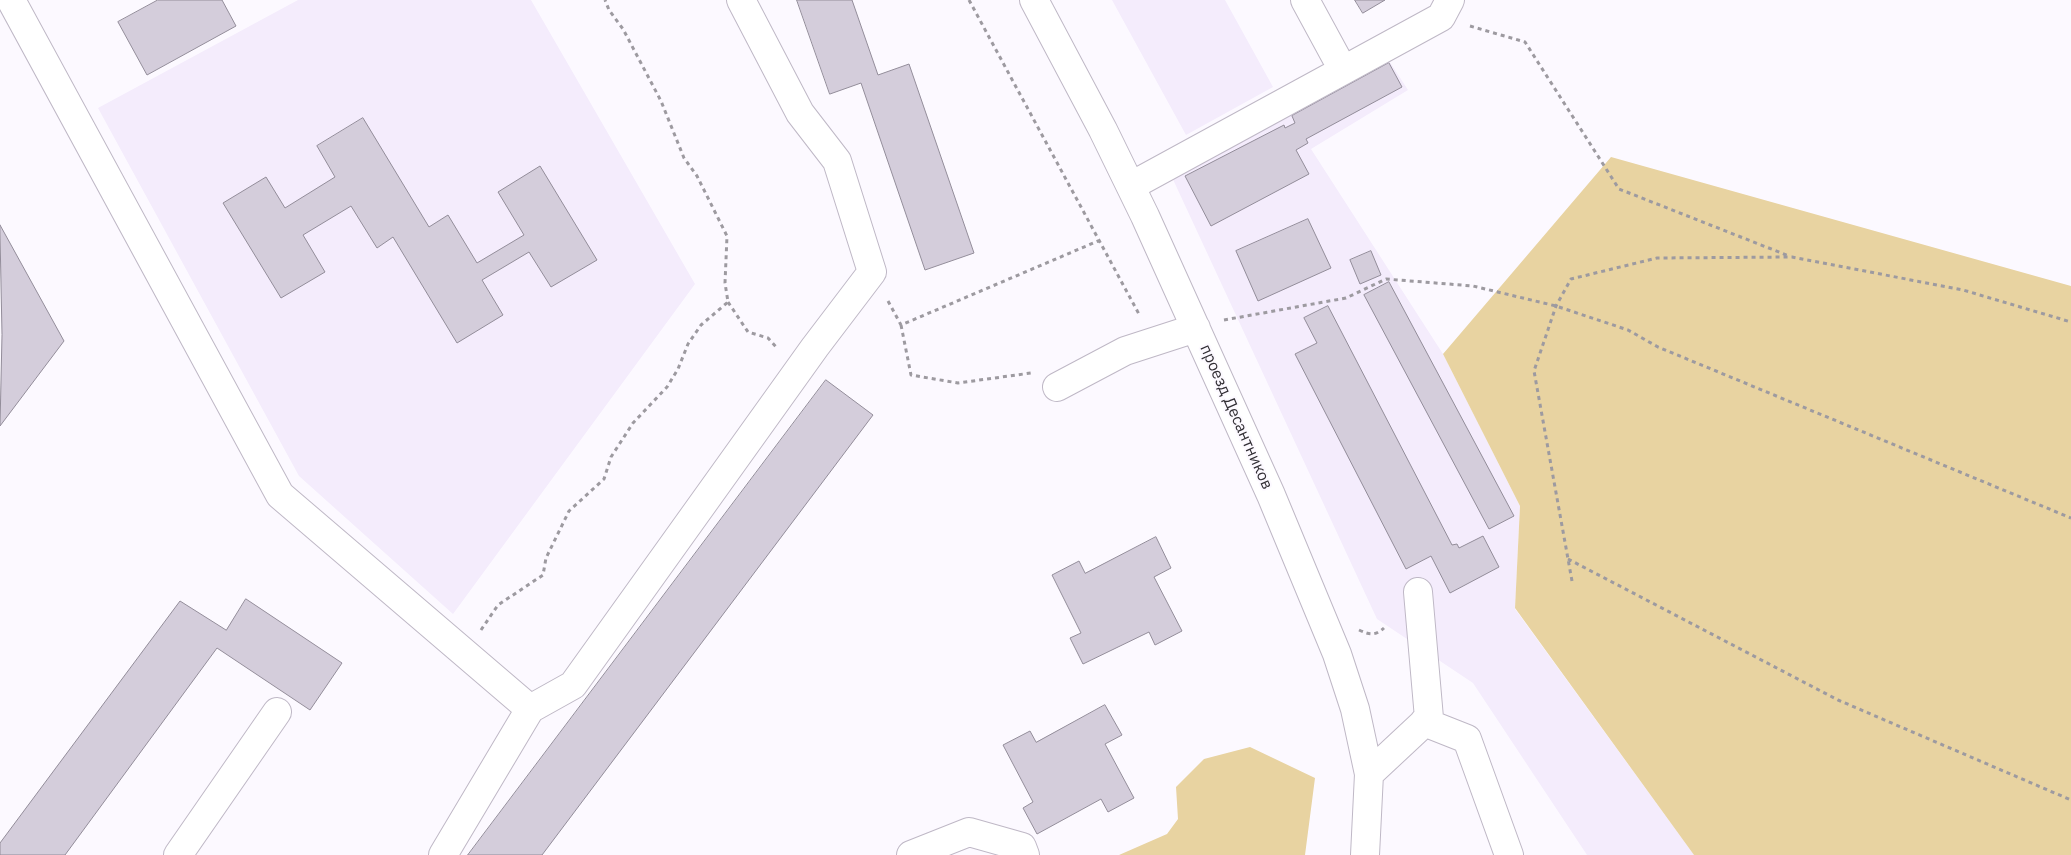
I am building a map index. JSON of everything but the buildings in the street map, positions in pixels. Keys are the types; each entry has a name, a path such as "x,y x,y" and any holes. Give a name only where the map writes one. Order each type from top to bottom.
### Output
{"street":[{"path":"11,0 280,495 530,709"},
{"path":"443,855 530,709 573,685 797,371 872,272 837,161 800,113 741,0"},
{"name":"проезд Десантников","path":"1034,0 1131,186 1207,325 1271,495 1334,645 1355,709 1369,774 1365,855"},
{"path":"1305,0 1343,70"},
{"path":"1131,186 1343,70 1446,8"},
{"path":"1057,387 1125,351 1207,325"},
{"path":"1369,774 1429,718 1418,592"},
{"path":"178,855 277,712"},
{"path":"1424,722 1467,739 1509,855"},
{"path":"911,855 969,832 1022,847 1025,855"}],"path":[{"path":"605,0 609,10 624,29 661,101 684,158 697,176 727,236 724,283 728,302 748,332 768,338 797,371"},
{"path":"969,0 1154,342"},
{"path":"1446,8 1525,42 1619,189 1792,257 1963,290 2071,322"},
{"path":"901,325 1098,240"},
{"path":"1572,581 1534,371 1556,306 1571,279 1657,258 1792,257"},
{"path":"872,272 901,325 911,375 958,382 1037,373 1057,387"},
{"path":"1207,325 1346,298 1386,279 1473,286 1556,306 1628,330 1658,347 2071,518"},
{"path":"462,650 479,633 498,605 543,575 546,558 569,511 604,479 611,457 633,423 667,387 678,369 688,344 701,325 728,302"},
{"path":"1568,559 1838,700 2071,800"}],"shaded area":[{"path":"298,0 531,0 695,284 453,614 299,476 98,108"},
{"path":"1112,0 1225,0 1273,87 1186,135"},
{"path":"1386,56 1408,90 1311,149 1443,354 1520,506 1515,609 1694,855 1587,855 1473,683 1377,619 1170,173"},
{"path":"1611,157 2071,286 2071,855 1694,855 1515,608 1520,506 1443,354"},
{"path":"1250,747 1315,778 1305,855 1119,855 1167,834 1178,819 1176,787 1204,759"}]}
